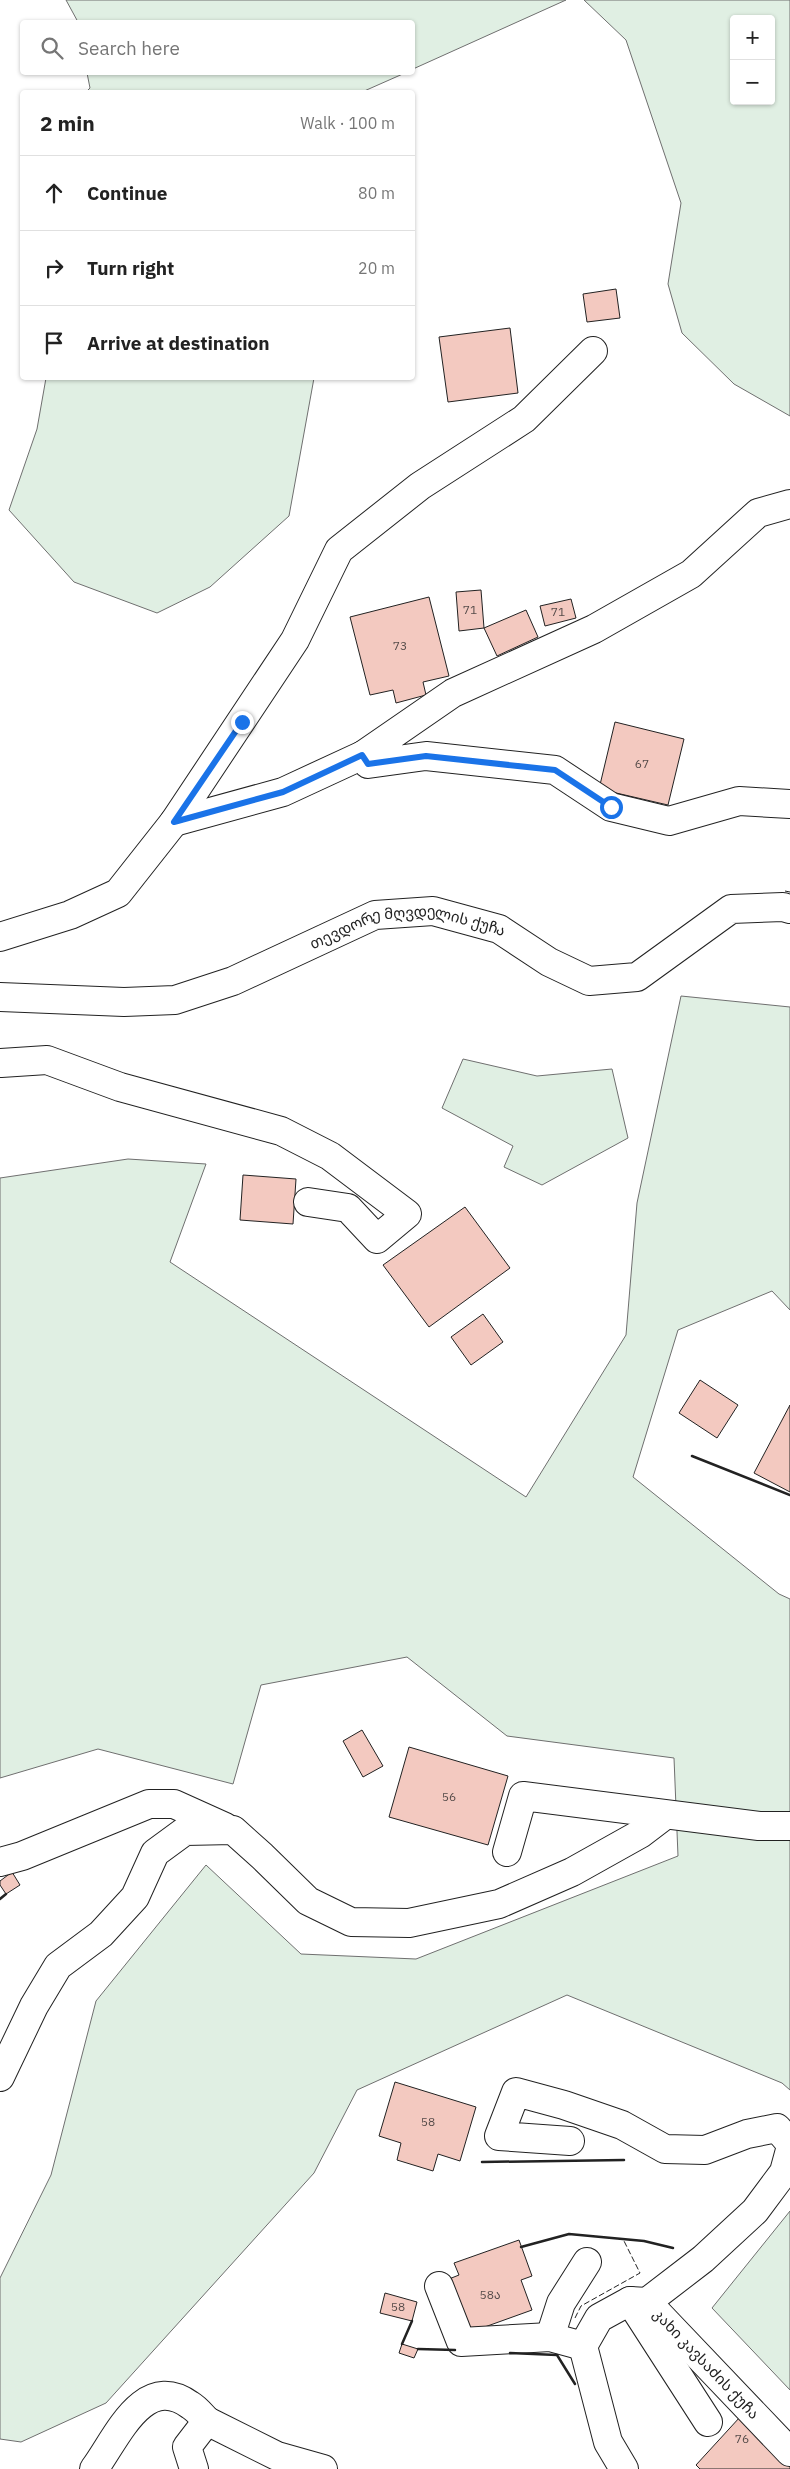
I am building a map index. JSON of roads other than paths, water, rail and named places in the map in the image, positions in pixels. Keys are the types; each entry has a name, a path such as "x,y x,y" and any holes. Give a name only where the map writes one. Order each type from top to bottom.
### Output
{"street":[{"path":"0,936 70,914 118,893 174,822 295,640 339,550 420,486 524,419 593,351"},
{"path":"174,822 283,792 362,755 453,693 594,629 691,574 758,513 790,504"},
{"path":"362,755 368,764 426,756 555,770 611,807 669,821 739,801 790,804"},
{"name":"თევდორე მღვდელის ქუჩა","path":"0,997 124,1002 175,1000 233,981 375,915 433,911 499,930 549,962 589,981 637,977 731,909 783,907 790,909"},
{"path":"0,1069 47,1060 120,1087 281,1131 330,1156 407,1214 377,1240 348,1208 308,1202"},
{"path":"507,1852 523,1796 759,1826 790,1826"},
{"path":"0,1862 149,1804 174,1804 233,1830 308,1901 351,1922 409,1923 499,1904 572,1872 640,1834 665,1814"},
{"path":"0,2077 34,2006 58,1966 101,1934 135,1897 155,1853 185,1831 233,1830"},
{"path":"570,2141 499,2136 516,2092 564,2105 622,2125 665,2149 705,2150 747,2134 777,2128 790,2143"},
{"path":"624,2469 608,2442 583,2346 599,2318 639,2301 703,2259 755,2211 784,2172 790,2150"},
{"path":"550,2337 561,2303 587,2262"},
{"path":"439,2286 461,2342 550,2337 583,2346"},
{"path":"639,2301 708,2422"},
{"name":"კახი კავსაძის ქუჩა","path":"639,2301 790,2452"},
{"path":"94,2469 127,2419 148,2400 165,2395 190,2404 207,2421 277,2456 323,2469"},
{"path":"194,2469 187,2448 207,2421"}]}
